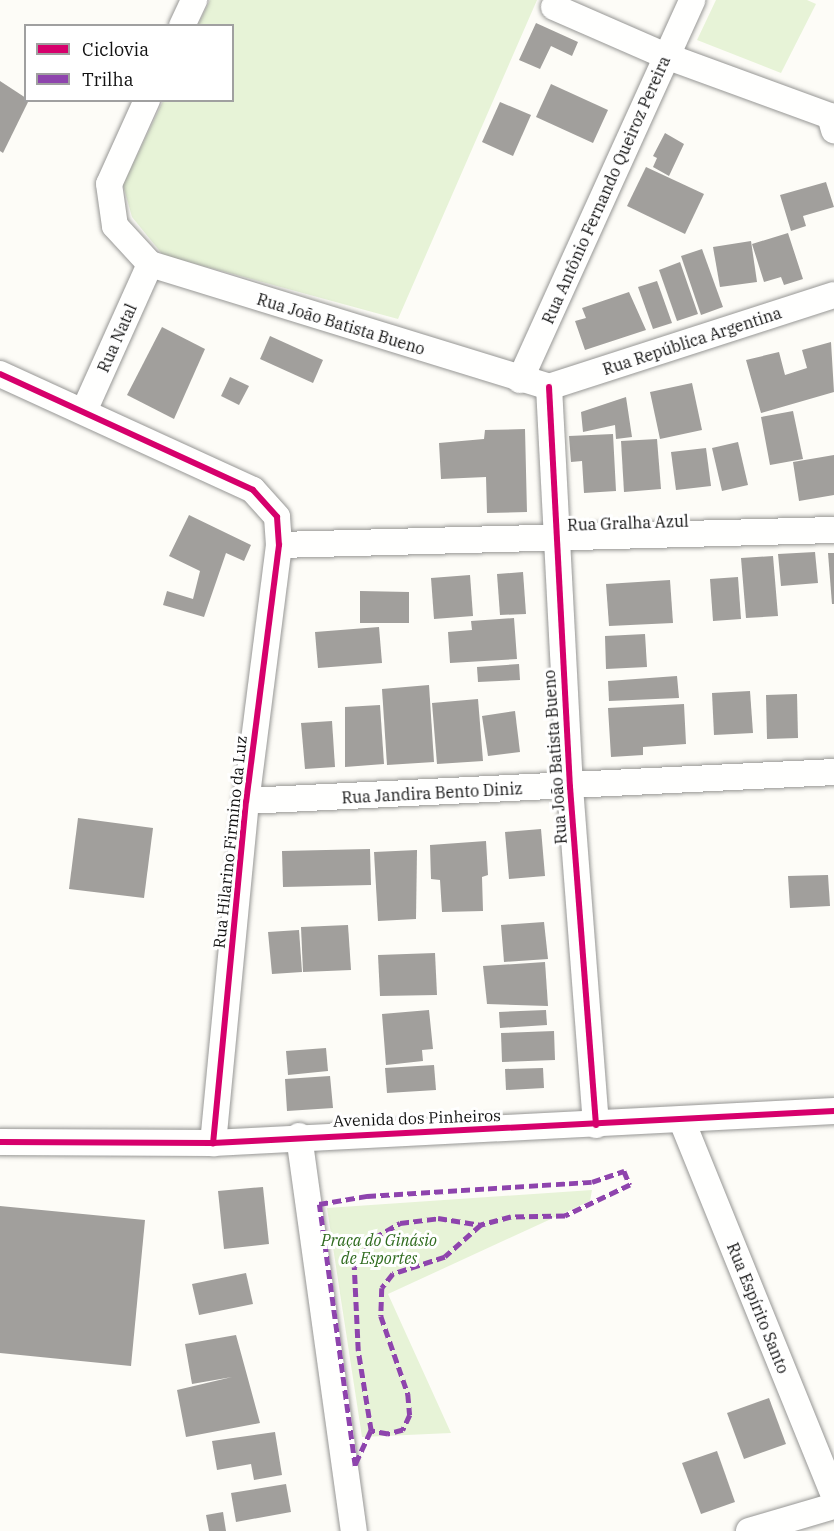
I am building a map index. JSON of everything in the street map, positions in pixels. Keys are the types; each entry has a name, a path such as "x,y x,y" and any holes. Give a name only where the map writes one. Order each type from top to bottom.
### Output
{"street":[{"path":"184,24 194,0"},
{"name":"Rua Antônio Fernando Queiroz Pereira","path":"520,380 692,0"},
{"path":"554,7 666,56 833,119"},
{"path":"146,102 108,184 115,226 150,264"},
{"name":"Rua João Batista Bueno","path":"150,264 520,380 549,387 554,538 570,787 596,1125"},
{"name":"Rua Natal","path":"84,411 150,264"},
{"name":"Rua República Argentina","path":"549,387 834,295"},
{"name":"Rua Hilarino Firmino da Luz","path":"0,374 253,490 277,517 279,545 246,801 213,1143"},
{"name":"Rua Gralha Azul","path":"279,545 834,530"},
{"name":"Rua Jandira Bento Diniz","path":"246,801 570,787 834,772"},
{"name":"Avenida dos Pinheiros","path":"0,1142 213,1143 299,1136 682,1121 834,1110"},
{"name":"Rua Espírito Santo","path":"682,1121 834,1495"},
{"path":"299,1136 354,1531"},
{"path":"749,1531 834,1506"}],"green space":[{"path":"210,0 537,0 398,319 163,255 132,217 123,185 163,102 234,102 234,24 198,24"},
{"path":"716,0 807,0 816,4 781,73 697,40"},
{"name":"Praça do Ginásio de Esportes","path":"592,1190 590,1201 388,1294 451,1433 362,1437 327,1208"}],"building":[{"path":"536,23 578,42 572,56 551,46 540,69 519,60"},
{"path":"0,81 24,97 24,102 28,102 3,153 0,151"},
{"path":"551,84 608,110 593,143 536,117"},
{"path":"500,102 531,115 513,156 482,142"},
{"path":"665,133 684,144 669,176 653,167 657,158 653,156"},
{"path":"646,167 704,194 685,234 627,206"},
{"path":"826,182 834,207 803,216 806,226 791,231 780,195"},
{"path":"788,233 803,279 784,285 781,277 764,282 752,244"},
{"path":"751,241 757,282 720,287 713,247"},
{"path":"702,249 723,307 701,315 681,256"},
{"path":"680,262 698,314 677,321 659,270"},
{"path":"657,281 672,323 653,329 638,287"},
{"path":"629,292 646,330 585,350 575,321 586,318 582,308"},
{"path":"162,327 205,349 174,419 127,395"},
{"path":"270,336 323,360 313,383 260,359"},
{"path":"831,342 834,392 761,413 746,360 779,352 785,375 807,368 802,350"},
{"path":"230,377 249,386 239,405 221,396"},
{"path":"692,383 702,430 660,439 650,392"},
{"path":"626,397 632,437 616,439 615,425 583,432 581,412"},
{"path":"793,411 803,459 770,465 761,417"},
{"path":"525,429 527,512 487,513 486,477 441,479 439,443 484,439 485,430"},
{"path":"613,434 616,491 584,493 582,461 571,462 569,436"},
{"path":"657,439 661,489 624,492 621,441"},
{"path":"738,442 748,485 722,491 712,448"},
{"path":"706,448 711,486 676,490 671,452"},
{"path":"834,455 834,495 799,501 793,462"},
{"path":"189,515 251,545 244,561 226,553 204,617 163,605 167,591 193,599 200,571 169,556"},
{"path":"815,552 818,583 781,586 778,554"},
{"path":"828,553 834,553 834,604 832,604"},
{"path":"773,556 778,616 746,618 741,558"},
{"path":"523,572 526,614 500,615 497,574"},
{"path":"470,575 473,616 434,619 431,578"},
{"path":"738,577 741,619 713,621 710,579"},
{"path":"670,580 673,623 609,626 606,584"},
{"path":"360,591 409,592 409,623 360,623"},
{"path":"514,618 517,659 450,663 448,632 472,630 471,621"},
{"path":"379,627 382,663 318,668 315,632"},
{"path":"645,634 647,667 606,669 605,636"},
{"path":"519,664 520,680 478,682 477,667"},
{"path":"677,676 679,698 609,701 608,681"},
{"path":"429,685 434,762 387,765 382,689"},
{"path":"750,691 753,733 714,735 712,693"},
{"path":"797,694 798,738 767,739 766,695"},
{"path":"478,699 483,761 437,764 432,703"},
{"path":"684,704 686,744 643,747 643,755 611,757 608,708"},
{"path":"380,705 384,764 345,767 345,707"},
{"path":"515,711 520,752 488,756 482,716"},
{"path":"332,721 335,767 305,769 301,723"},
{"path":"78,818 153,828 144,898 69,889"},
{"path":"541,829 545,876 509,879 505,832"},
{"path":"486,841 488,875 482,877 483,911 442,912 440,880 431,879 430,845"},
{"path":"370,849 371,885 283,887 282,851"},
{"path":"417,850 416,919 378,921 374,852"},
{"path":"828,875 830,906 790,908 788,876"},
{"path":"544,922 548,959 504,962 501,925"},
{"path":"348,925 351,970 303,972 301,927"},
{"path":"299,930 302,972 272,974 268,932"},
{"path":"435,953 437,995 380,996 378,955"},
{"path":"545,962 548,1006 487,1004 483,966"},
{"path":"429,1010 433,1049 422,1050 423,1061 386,1065 382,1014"},
{"path":"546,1010 547,1025 500,1028 499,1012"},
{"path":"554,1031 555,1060 502,1062 501,1033"},
{"path":"326,1048 328,1071 288,1075 286,1051"},
{"path":"434,1065 436,1090 387,1093 385,1068"},
{"path":"543,1068 544,1088 506,1090 505,1069"},
{"path":"330,1076 333,1108 287,1111 285,1079"},
{"path":"263,1187 269,1244 224,1249 218,1191"},
{"path":"0,1206 145,1220 131,1366 0,1353"},
{"path":"246,1273 253,1304 199,1315 192,1284"},
{"path":"236,1335 260,1423 186,1437 177,1390 232,1377 192,1384 185,1344"},
{"path":"769,1398 786,1444 744,1459 727,1413"},
{"path":"275,1432 282,1475 254,1480 251,1464 217,1470 212,1441"},
{"path":"717,1451 735,1502 701,1514 682,1463"},
{"path":"286,1484 291,1512 236,1522 231,1493"},
{"path":"223,1512 226,1531 209,1531 206,1515"}],"marked path":[{"path":"371,1431 355,1466 319,1204 367,1196 592,1182 624,1171 630,1185 565,1216 511,1217 481,1225 445,1257 393,1274 382,1288 381,1316 408,1394 410,1415 403,1430 388,1434 371,1431 358,1351 354,1267 374,1238 400,1223 438,1218 481,1225"}],"cycle path":[{"path":"0,374 253,490 277,517 279,545 246,801 213,1143"},
{"path":"549,387 570,787 596,1125"},
{"path":"0,1142 213,1143 834,1111"}]}
